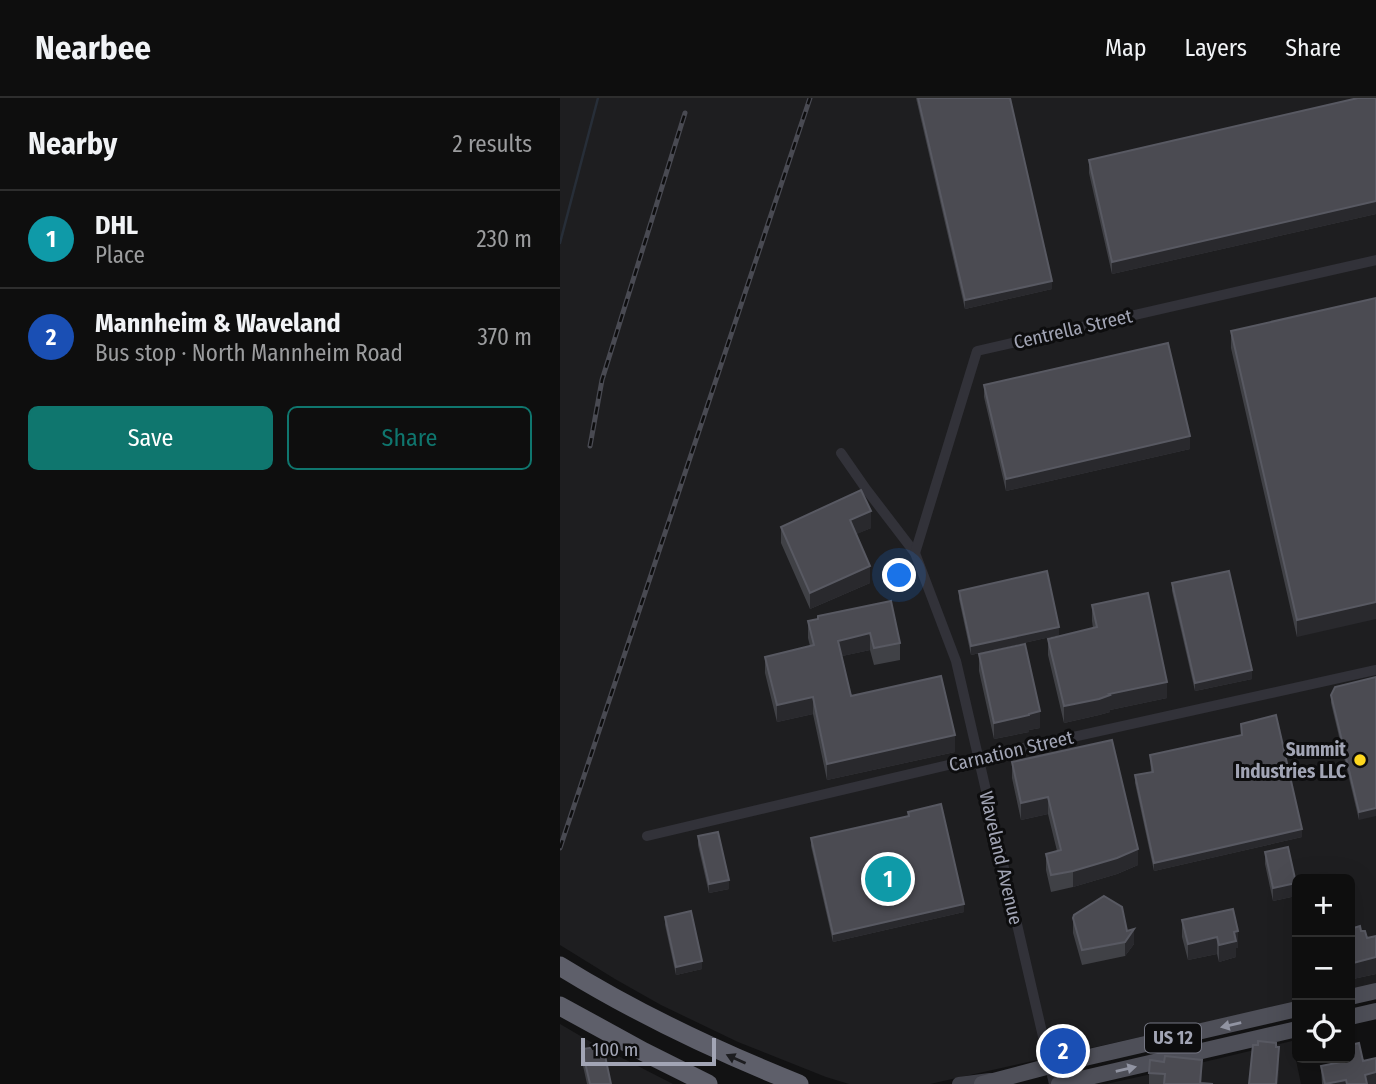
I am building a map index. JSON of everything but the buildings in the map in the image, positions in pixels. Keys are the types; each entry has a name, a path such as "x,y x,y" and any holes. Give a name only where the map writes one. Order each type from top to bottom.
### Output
{"highway":[{"path":"560,966 677,1032 742,1062 799,1084"},
{"path":"560,1006 708,1084"}],"main road":[{"path":"1355,996 1376,991"},
{"name":"US 12","path":"982,1084 1292,1010"},
{"path":"1355,1016 1376,1011"},
{"name":"US 12","path":"1059,1084 1292,1030"}],"street":[{"name":"Centrella Street","path":"915,553 977,351 1376,260"},
{"name":"Waveland Avenue","path":"841,453 915,553 956,661 1054,1084"},
{"name":"Carnation Street","path":"646,836 978,758 1376,670"},
{"path":"960,1084 1002,1079"}],"shaded area":[{"path":"560,98 1376,98 1376,984 1355,989 1355,874 1292,874 1292,1003 930,1084 849,1084 738,1042 661,1005 560,945"},
{"path":"560,1024 589,1041 673,1084 560,1084"},
{"path":"1292,1041 1292,1063 1297,1063 1301,1084 1106,1084"}],"waterway":[{"path":"560,243 598,98"}],"railway":[{"path":"560,848 810,98"},
{"path":"590,446 602,380 685,113"}],"place":[{"name":"Summit Industries LLC","path":"1360,760"},
{"name":"DHL","path":"888,879"},
{"name":"Mannheim & Waveland","path":"1063,1051"}]}
